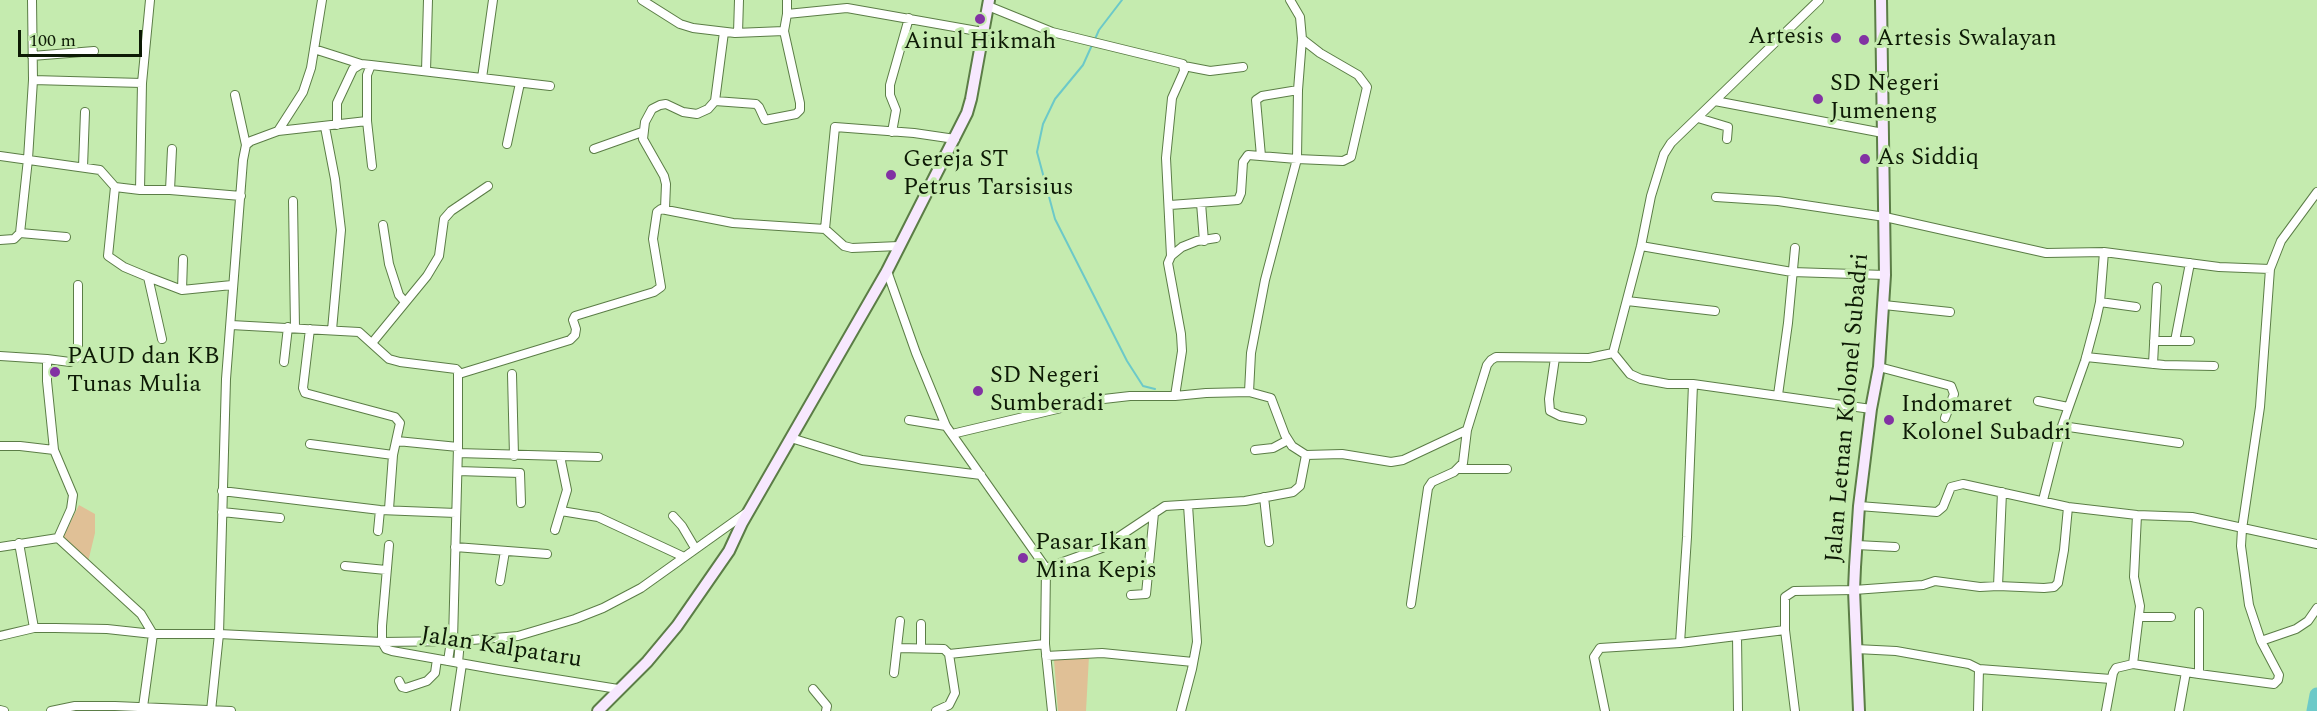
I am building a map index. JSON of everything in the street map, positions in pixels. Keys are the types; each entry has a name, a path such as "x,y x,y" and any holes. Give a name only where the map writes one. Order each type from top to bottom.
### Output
{"main road":[{"name":"Jalan Letnan Kolonel Subadri","path":"1858,711 1854,590 1859,506 1871,409 1879,367 1885,275 1881,0"},
{"path":"598,711 647,662 677,626 729,551 750,510 887,271 955,139 971,99 988,3"}],"street":[{"path":"0,240 14,239 20,233 33,80 32,0"},
{"path":"140,190 142,83 150,0"},
{"path":"278,131 303,92 309,76 322,0"},
{"path":"426,71 428,0"},
{"path":"482,78 493,0"},
{"path":"642,0 680,24 693,28 738,33 783,30"},
{"path":"738,33 739,0"},
{"path":"715,101 756,105 765,120 796,114 800,110 783,30 787,14 787,0"},
{"path":"1249,392 1251,353 1265,280 1297,159 1298,90 1302,39 1300,17 1290,0"},
{"path":"1613,353 1641,246 1651,196 1664,154 1819,0"},
{"path":"988,3 1052,32 1179,63 1186,67 1224,71 1243,67"},
{"path":"787,14 847,8 983,32"},
{"path":"892,132 896,110 890,95 890,85 909,18"},
{"path":"665,209 666,184 642,132 645,122 652,109 660,105 666,104 683,112 697,114 708,109 715,101 724,32"},
{"path":"1170,205 1238,200 1241,193 1244,157 1248,155 1343,160 1351,157 1368,90 1358,75 1320,53 1302,39"},
{"path":"314,49 361,64 550,86"},
{"path":"33,56 94,51"},
{"path":"337,125 337,103 340,94 353,69 361,64"},
{"path":"371,65 367,75 372,166"},
{"path":"1175,396 1182,351 1181,334 1168,268 1171,256 1166,158 1172,98 1186,67"},
{"path":"33,80 142,83"},
{"path":"507,144 520,83"},
{"path":"1261,156 1256,100 1262,96 1298,90"},
{"path":"211,710 219,634 222,491 232,285 246,145 234,96"},
{"path":"1715,101 1883,133"},
{"path":"83,167 84,112"},
{"path":"1698,118 1728,127 1727,139"},
{"path":"246,145 278,131 368,121"},
{"path":"325,127 335,179 341,230 332,330"},
{"path":"825,229 835,127 955,139"},
{"path":"594,149 642,132"},
{"path":"170,190 172,149"},
{"path":"0,156 100,170 116,187 241,196"},
{"path":"372,343 427,276 439,256 444,219 451,211 488,186"},
{"path":"116,187 108,256 124,267 182,290 232,285"},
{"path":"2106,711 2111,679 2116,668 2133,664 2274,684 2278,680 2279,675 2261,640 2249,605 2241,546 2242,529 2260,407 2270,269 2281,241 2317,192"},
{"path":"1716,197 1778,201 1885,217 2025,250 2054,254 2104,252 2190,263 2270,269"},
{"path":"284,362 291,328 293,201"},
{"path":"1201,203 1204,241"},
{"path":"459,374 570,340 575,335 573,320 575,316 654,292 661,286 653,239 657,212 665,209 733,223 825,229 848,247 899,246"},
{"path":"383,225 388,264 399,295 405,302"},
{"path":"20,233 66,237"},
{"path":"1171,256 1188,243 1216,238"},
{"path":"1641,246 1792,272 1885,275"},
{"path":"1778,395 1795,248"},
{"path":"2043,500 2062,426 2086,357 2100,302 2104,252"},
{"path":"182,290 183,259"},
{"path":"2175,341 2190,263"},
{"path":"887,271 916,353 946,426 1046,568 1045,644 1052,711"},
{"path":"148,277 162,339"},
{"path":"0,356 70,362 78,357 78,285"},
{"path":"2153,364 2157,287"},
{"path":"1627,301 1715,311"},
{"path":"2100,302 2136,307"},
{"path":"1884,305 1950,312"},
{"path":"231,325 359,332 389,359 456,369 459,374 455,641 460,663 455,711"},
{"path":"310,329 304,393 395,417 400,423 385,509 378,531"},
{"path":"2154,341 2190,341"},
{"path":"1411,604 1428,488 1432,482 1458,469 1463,463 1467,429 1491,360 1502,356 1589,358 1613,353"},
{"path":"1613,353 1630,374 1641,379 1668,384 1693,384 1778,395 1871,409"},
{"path":"2086,357 2153,364 2214,366"},
{"path":"1555,358 1549,399 1550,411 1560,416 1582,420"},
{"path":"47,359 49,415 54,450 73,495 71,509 58,538"},
{"path":"1879,367 1951,386 1954,393 1945,418"},
{"path":"512,374 521,503"},
{"path":"1680,642 1693,384"},
{"path":"952,434 1095,400 1130,396 1249,392 1271,398 1288,440 1296,450 1306,455 1342,454 1391,462 1403,460 1467,429"},
{"path":"2038,401 2068,407"},
{"path":"909,420 946,426"},
{"path":"2062,426 2179,443"},
{"path":"791,438 862,460 981,475"},
{"path":"1255,450 1272,448 1288,440"},
{"path":"397,441 517,456 598,457"},
{"path":"310,444 393,455"},
{"path":"0,447 20,446 54,450"},
{"path":"1046,568 1102,548 1165,506 1245,501 1293,492 1300,486 1306,455"},
{"path":"555,530 567,490 560,456"},
{"path":"1458,469 1507,469"},
{"path":"458,471 520,473"},
{"path":"1859,506 1936,512 1943,507 1947,493 1954,485 1963,484 2068,507 2137,515 2192,517 2317,544"},
{"path":"222,491 385,509 456,513"},
{"path":"1998,586 2002,492"},
{"path":"1264,497 1269,542"},
{"path":"1181,711 1197,642 1188,505"},
{"path":"1795,711 1785,630 1785,597 1791,592 1923,585 1935,581 1972,586 2054,587 2058,583 2064,550 2068,507"},
{"path":"0,636 34,628 107,629 153,634 219,634 382,642 455,641 518,636 575,619 603,608 641,588 750,510"},
{"path":"561,511 598,518 684,557"},
{"path":"222,512 280,518"},
{"path":"1131,595 1146,594 1154,513"},
{"path":"2133,664 2140,606 2134,577 2137,515"},
{"path":"673,516 695,548"},
{"path":"0,547 58,538 141,614 153,634 141,709"},
{"path":"19,543 34,628"},
{"path":"382,642 389,545"},
{"path":"1857,545 1894,547"},
{"path":"455,547 547,554"},
{"path":"500,581 505,551"},
{"path":"345,567 386,570"},
{"path":"2261,640 2296,629 2308,621 2317,608"},
{"path":"2199,612 2199,674"},
{"path":"2139,617 2171,617"},
{"path":"894,673 900,621"},
{"path":"921,624 921,648"},
{"path":"1605,711 1594,657 1596,651 1606,646 1680,642 1785,630"},
{"path":"1737,636 1738,711"},
{"path":"448,661 455,641"},
{"name":"Jalan Kalpataru","path":"382,642 386,649 392,651 618,689"},
{"path":"949,654 1045,644"},
{"path":"898,648 944,649 949,654 955,693 953,701 941,710"},
{"path":"1856,648 1896,651 1969,664 1979,669 2111,679"},
{"path":"1046,656 1102,653 1193,662"},
{"path":"399,681 402,687 406,688 427,681 435,673 437,659"},
{"path":"1978,711 1979,669"},
{"path":"2179,711 2186,672"},
{"path":"813,689 827,706 826,711"},
{"path":"51,711 141,709 231,711"}],"shaded area":[{"path":"79,505 95,514 95,533 88,562 63,537"},
{"path":"1089,656 1086,711 1058,711 1054,660"}],"waterway":[{"path":"1095,39 1099,30 1122,0"},
{"path":"1092,45 1083,65 1055,99 1043,124 1037,152 1055,219 1127,361 1143,386 1155,389"},
{"path":"2314,711 2317,695"}],"place":[{"name":"Ainul Hikmah","path":"980,19"},
{"name":"Artesis","path":"1836,38"},
{"name":"Artesis Swalayan","path":"1864,40"},
{"name":"SD Negeri Jumeneng","path":"1818,99"},
{"name":"As Siddiq","path":"1865,159"},
{"name":"Gereja ST Petrus Tarsisius","path":"891,175"},
{"name":"PAUD dan KB Tunas Mulia","path":"55,372"},
{"name":"SD Negeri Sumberadi","path":"978,391"},
{"name":"Indomaret Kolonel Subadri","path":"1889,420"},
{"name":"Pasar Ikan Mina Kepis","path":"1023,558"}]}
